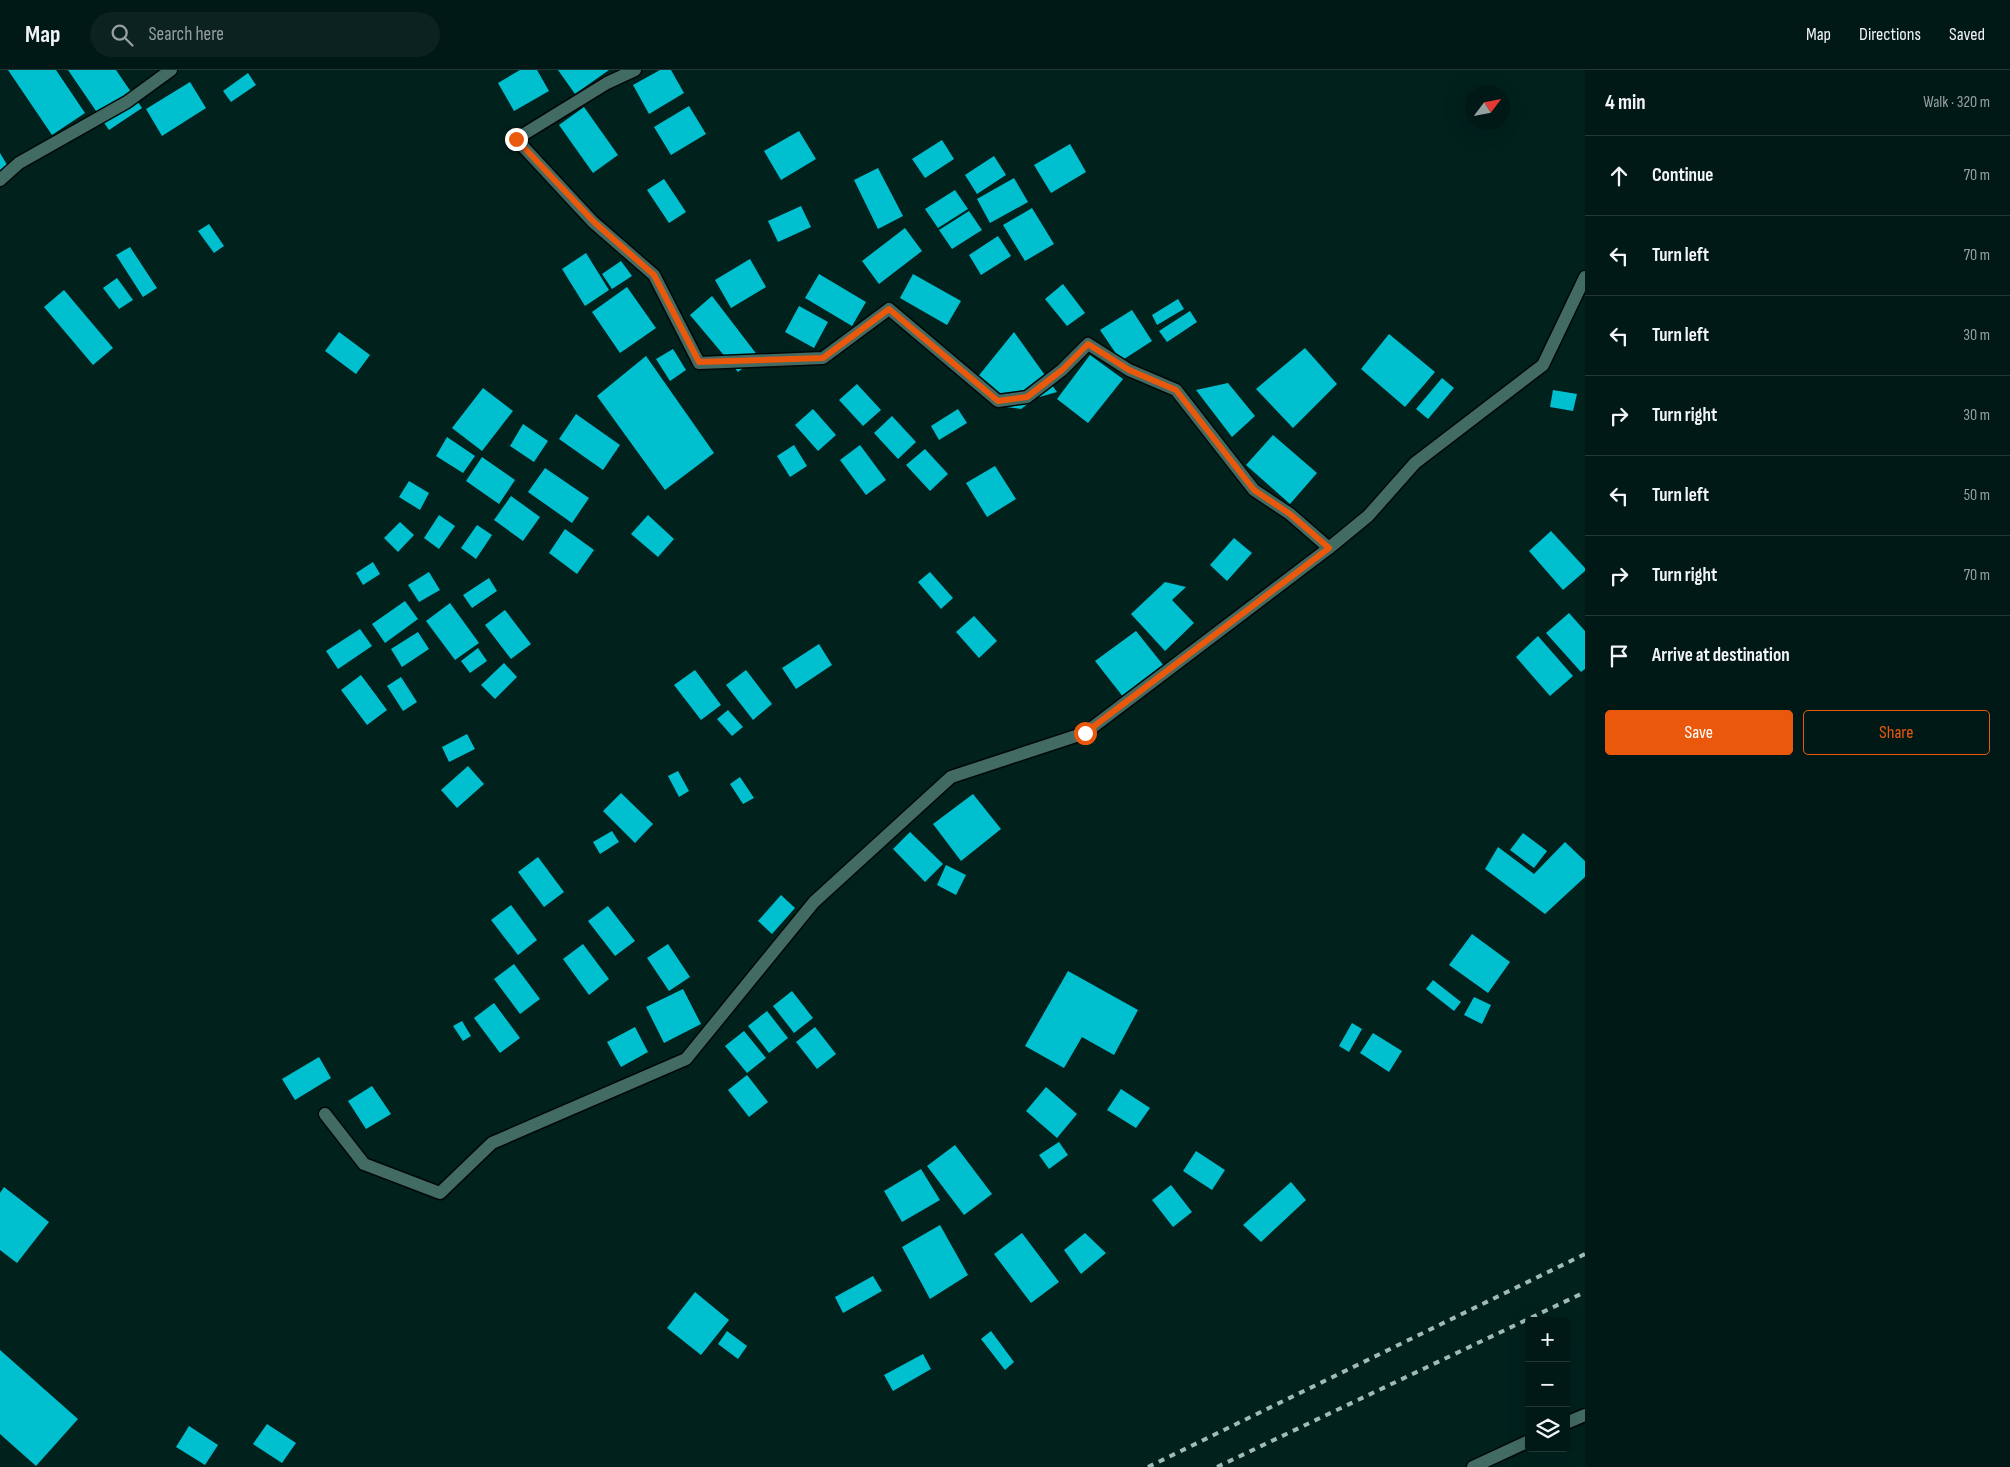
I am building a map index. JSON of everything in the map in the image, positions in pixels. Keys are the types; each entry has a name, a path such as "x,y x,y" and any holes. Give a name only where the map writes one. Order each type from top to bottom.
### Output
{"street":[{"path":"0,180 19,164 127,102 171,70"},
{"path":"635,70 607,83 516,139 594,222 654,275 699,362 823,358 889,309 998,401 1027,397 1062,370 1088,344 1129,370 1176,390 1254,490 1290,514 1329,548"},
{"path":"325,1114 364,1164 440,1193 492,1143 686,1059 814,902 951,777 1085,733 1329,548 1368,516 1415,463 1543,365 1585,277"},
{"path":"1570,1421 1585,1415"},
{"path":"1473,1467 1525,1443"}],"building":[{"path":"8,70 56,70 85,113 52,135"},
{"path":"68,70 116,70 142,108 109,130"},
{"path":"520,70 537,70 549,91 514,111 498,83"},
{"path":"558,70 609,70 575,94"},
{"path":"660,70 671,70 684,93 649,114 633,85"},
{"path":"248,73 256,85 231,102 223,91"},
{"path":"190,82 206,108 162,136 146,109"},
{"path":"689,106 706,134 671,155 654,127"},
{"path":"584,107 618,155 593,173 559,125"},
{"path":"799,131 816,159 781,180 764,151"},
{"path":"942,140 954,159 925,178 912,159"},
{"path":"1070,144 1086,172 1051,193 1034,165"},
{"path":"0,153 9,168 0,174"},
{"path":"994,156 1006,175 977,194 965,175"},
{"path":"878,168 903,216 878,229 854,180"},
{"path":"1014,178 1028,202 990,223 977,199"},
{"path":"664,179 686,212 669,223 647,190"},
{"path":"955,190 968,209 938,228 925,209"},
{"path":"801,206 811,227 778,242 768,221"},
{"path":"1032,208 1054,244 1025,261 1003,225"},
{"path":"969,211 982,230 952,249 939,230"},
{"path":"209,224 224,246 214,253 198,231"},
{"path":"905,228 922,251 879,284 862,261"},
{"path":"998,236 1011,256 981,275 969,255"},
{"path":"130,247 157,288 143,297 116,255"},
{"path":"586,253 609,290 585,306 562,269"},
{"path":"750,259 766,287 731,308 715,280"},
{"path":"621,261 632,276 612,289 602,274"},
{"path":"819,274 866,302 852,326 805,298"},
{"path":"913,274 961,301 947,325 900,298"},
{"path":"117,278 133,300 119,309 103,288"},
{"path":"1063,284 1085,313 1067,326 1045,299"},
{"path":"627,287 656,328 620,353 592,312"},
{"path":"64,290 113,348 93,365 44,307"},
{"path":"712,296 758,356 738,372 690,315"},
{"path":"1178,299 1184,309 1157,325 1152,315"},
{"path":"799,306 828,322 814,348 785,332"},
{"path":"1132,310 1152,341 1121,361 1100,330"},
{"path":"1190,311 1197,322 1167,342 1159,331"},
{"path":"339,332 370,355 356,374 325,351"},
{"path":"1014,332 1057,392 1036,398 1021,409 1006,407 972,384"},
{"path":"1389,334 1435,372 1405,407 1361,369"},
{"path":"1305,348 1337,384 1293,428 1256,389"},
{"path":"673,349 686,370 670,381 656,359"},
{"path":"1090,355 1123,379 1088,423 1057,399"},
{"path":"646,356 714,453 665,490 597,396"},
{"path":"1442,378 1454,388 1428,419 1416,409"},
{"path":"1228,383 1255,416 1232,437 1196,390"},
{"path":"857,384 881,410 863,426 839,400"},
{"path":"483,388 513,411 482,451 452,428"},
{"path":"1553,390 1577,394 1573,411 1550,407"},
{"path":"813,409 836,435 818,451 795,425"},
{"path":"958,409 967,423 939,440 931,426"},
{"path":"576,414 620,445 603,470 559,439"},
{"path":"892,416 916,442 898,459 874,433"},
{"path":"523,424 548,441 534,462 510,446"},
{"path":"1273,435 1317,473 1290,504 1246,465"},
{"path":"447,437 475,456 463,473 436,456"},
{"path":"794,445 807,466 790,477 777,456"},
{"path":"860,445 886,480 866,495 840,460"},
{"path":"925,449 948,474 930,491 906,465"},
{"path":"482,457 515,480 499,504 466,481"},
{"path":"995,466 1016,499 987,517 966,483"},
{"path":"545,468 589,498 572,523 528,492"},
{"path":"409,481 429,493 420,510 399,497"},
{"path":"511,496 540,517 523,541 494,520"},
{"path":"439,515 455,526 439,549 424,538"},
{"path":"648,515 674,539 658,557 631,534"},
{"path":"400,522 414,535 398,552 384,538"},
{"path":"477,525 492,535 476,559 461,548"},
{"path":"565,529 594,550 577,574 549,553"},
{"path":"1551,531 1585,568 1585,571 1563,590 1529,551"},
{"path":"1234,538 1252,553 1227,581 1210,565"},
{"path":"373,562 380,574 363,585 356,573"},
{"path":"429,572 440,590 419,602 408,585"},
{"path":"930,572 953,598 941,609 918,582"},
{"path":"489,578 497,591 472,608 463,595"},
{"path":"1165,582 1186,587 1172,600 1194,623 1165,651 1131,614"},
{"path":"405,601 418,619 385,643 372,624"},
{"path":"450,603 479,643 455,660 426,621"},
{"path":"505,610 531,644 511,659 485,625"},
{"path":"1569,613 1585,631 1585,669 1581,672 1546,633"},
{"path":"974,616 997,641 979,658 956,632"},
{"path":"360,629 372,646 338,669 326,651"},
{"path":"1136,631 1164,666 1124,698 1095,661"},
{"path":"418,632 429,649 402,667 391,649"},
{"path":"1538,636 1573,676 1550,696 1516,657"},
{"path":"819,644 832,665 796,689 782,668"},
{"path":"478,648 487,661 470,673 461,661"},
{"path":"504,663 517,677 495,699 481,685"},
{"path":"695,670 721,705 701,720 674,685"},
{"path":"746,670 772,704 753,720 726,685"},
{"path":"361,675 387,710 367,725 341,690"},
{"path":"401,677 417,702 403,711 387,686"},
{"path":"728,710 743,727 732,736 717,719"},
{"path":"467,734 475,749 449,762 442,747"},
{"path":"468,766 484,784 457,808 441,790"},
{"path":"678,771 689,791 679,797 668,776"},
{"path":"740,777 754,798 743,804 730,784"},
{"path":"621,793 653,824 635,843 603,811"},
{"path":"973,794 1001,829 961,861 933,824"},
{"path":"612,831 619,842 600,854 593,842"},
{"path":"910,832 943,864 925,882 893,849"},
{"path":"1523,833 1547,851 1534,868 1510,850"},
{"path":"1565,842 1585,861 1585,877 1545,914 1485,869 1498,847 1534,874"},
{"path":"538,857 564,892 544,907 518,872"},
{"path":"946,865 966,875 956,895 937,885"},
{"path":"781,895 795,908 772,934 758,921"},
{"path":"511,905 537,940 518,955 491,920"},
{"path":"608,906 635,941 615,956 588,921"},
{"path":"1472,934 1510,962 1488,993 1449,965"},
{"path":"583,944 609,979 589,995 563,959"},
{"path":"668,944 690,977 669,991 647,958"},
{"path":"514,964 540,999 520,1014 494,979"},
{"path":"1068,971 1138,1010 1114,1055 1082,1037 1064,1068 1025,1046"},
{"path":"1433,980 1461,1002 1454,1011 1426,989"},
{"path":"683,989 701,1024 664,1043 646,1007"},
{"path":"792,991 813,1018 794,1033 773,1006"},
{"path":"1474,997 1491,1005 1482,1024 1464,1015"},
{"path":"494,1003 520,1038 500,1053 474,1018"},
{"path":"767,1011 788,1038 769,1053 748,1026"},
{"path":"462,1021 471,1036 463,1041 453,1026"},
{"path":"1352,1023 1362,1029 1349,1052 1339,1046"},
{"path":"635,1027 648,1052 621,1067 607,1042"},
{"path":"815,1027 836,1054 817,1069 796,1042"},
{"path":"744,1031 766,1058 747,1073 725,1046"},
{"path":"1373,1033 1402,1051 1389,1072 1360,1053"},
{"path":"319,1057 331,1078 295,1100 282,1079"},
{"path":"747,1075 768,1102 749,1117 728,1090"},
{"path":"372,1086 391,1114 366,1129 348,1101"},
{"path":"1046,1087 1077,1114 1057,1138 1026,1111"},
{"path":"1121,1089 1150,1108 1136,1128 1107,1110"},
{"path":"1059,1142 1068,1155 1049,1169 1039,1155"},
{"path":"955,1145 992,1194 964,1215 927,1166"},
{"path":"1196,1151 1225,1170 1212,1190 1183,1171"},
{"path":"921,1169 940,1200 902,1222 884,1191"},
{"path":"1291,1182 1306,1200 1261,1242 1243,1225"},
{"path":"1171,1185 1192,1212 1173,1227 1152,1200"},
{"path":"4,1187 49,1222 17,1263 0,1250 0,1193"},
{"path":"940,1225 968,1275 930,1299 902,1247"},
{"path":"1022,1233 1059,1282 1031,1303 994,1254"},
{"path":"1085,1233 1106,1253 1081,1274 1064,1250"},
{"path":"873,1276 882,1291 843,1313 835,1297"},
{"path":"695,1292 729,1320 701,1355 667,1328"},
{"path":"727,1331 747,1346 738,1359 718,1344"},
{"path":"991,1331 1014,1362 1005,1370 981,1339"},
{"path":"0,1350 78,1419 36,1466 0,1434"},
{"path":"923,1354 931,1369 893,1391 884,1375"},
{"path":"267,1424 296,1443 282,1463 253,1444"},
{"path":"189,1426 218,1445 205,1465 176,1447"}],"railway":[{"path":"1148,1467 1585,1254"},
{"path":"1217,1467 1585,1292"}],"route":[{"path":"516,139 594,222 654,275 699,362 823,358 889,309 998,401 1027,397 1062,370 1088,344 1129,370 1176,390 1254,490 1290,514 1329,548 1085,733"}]}
